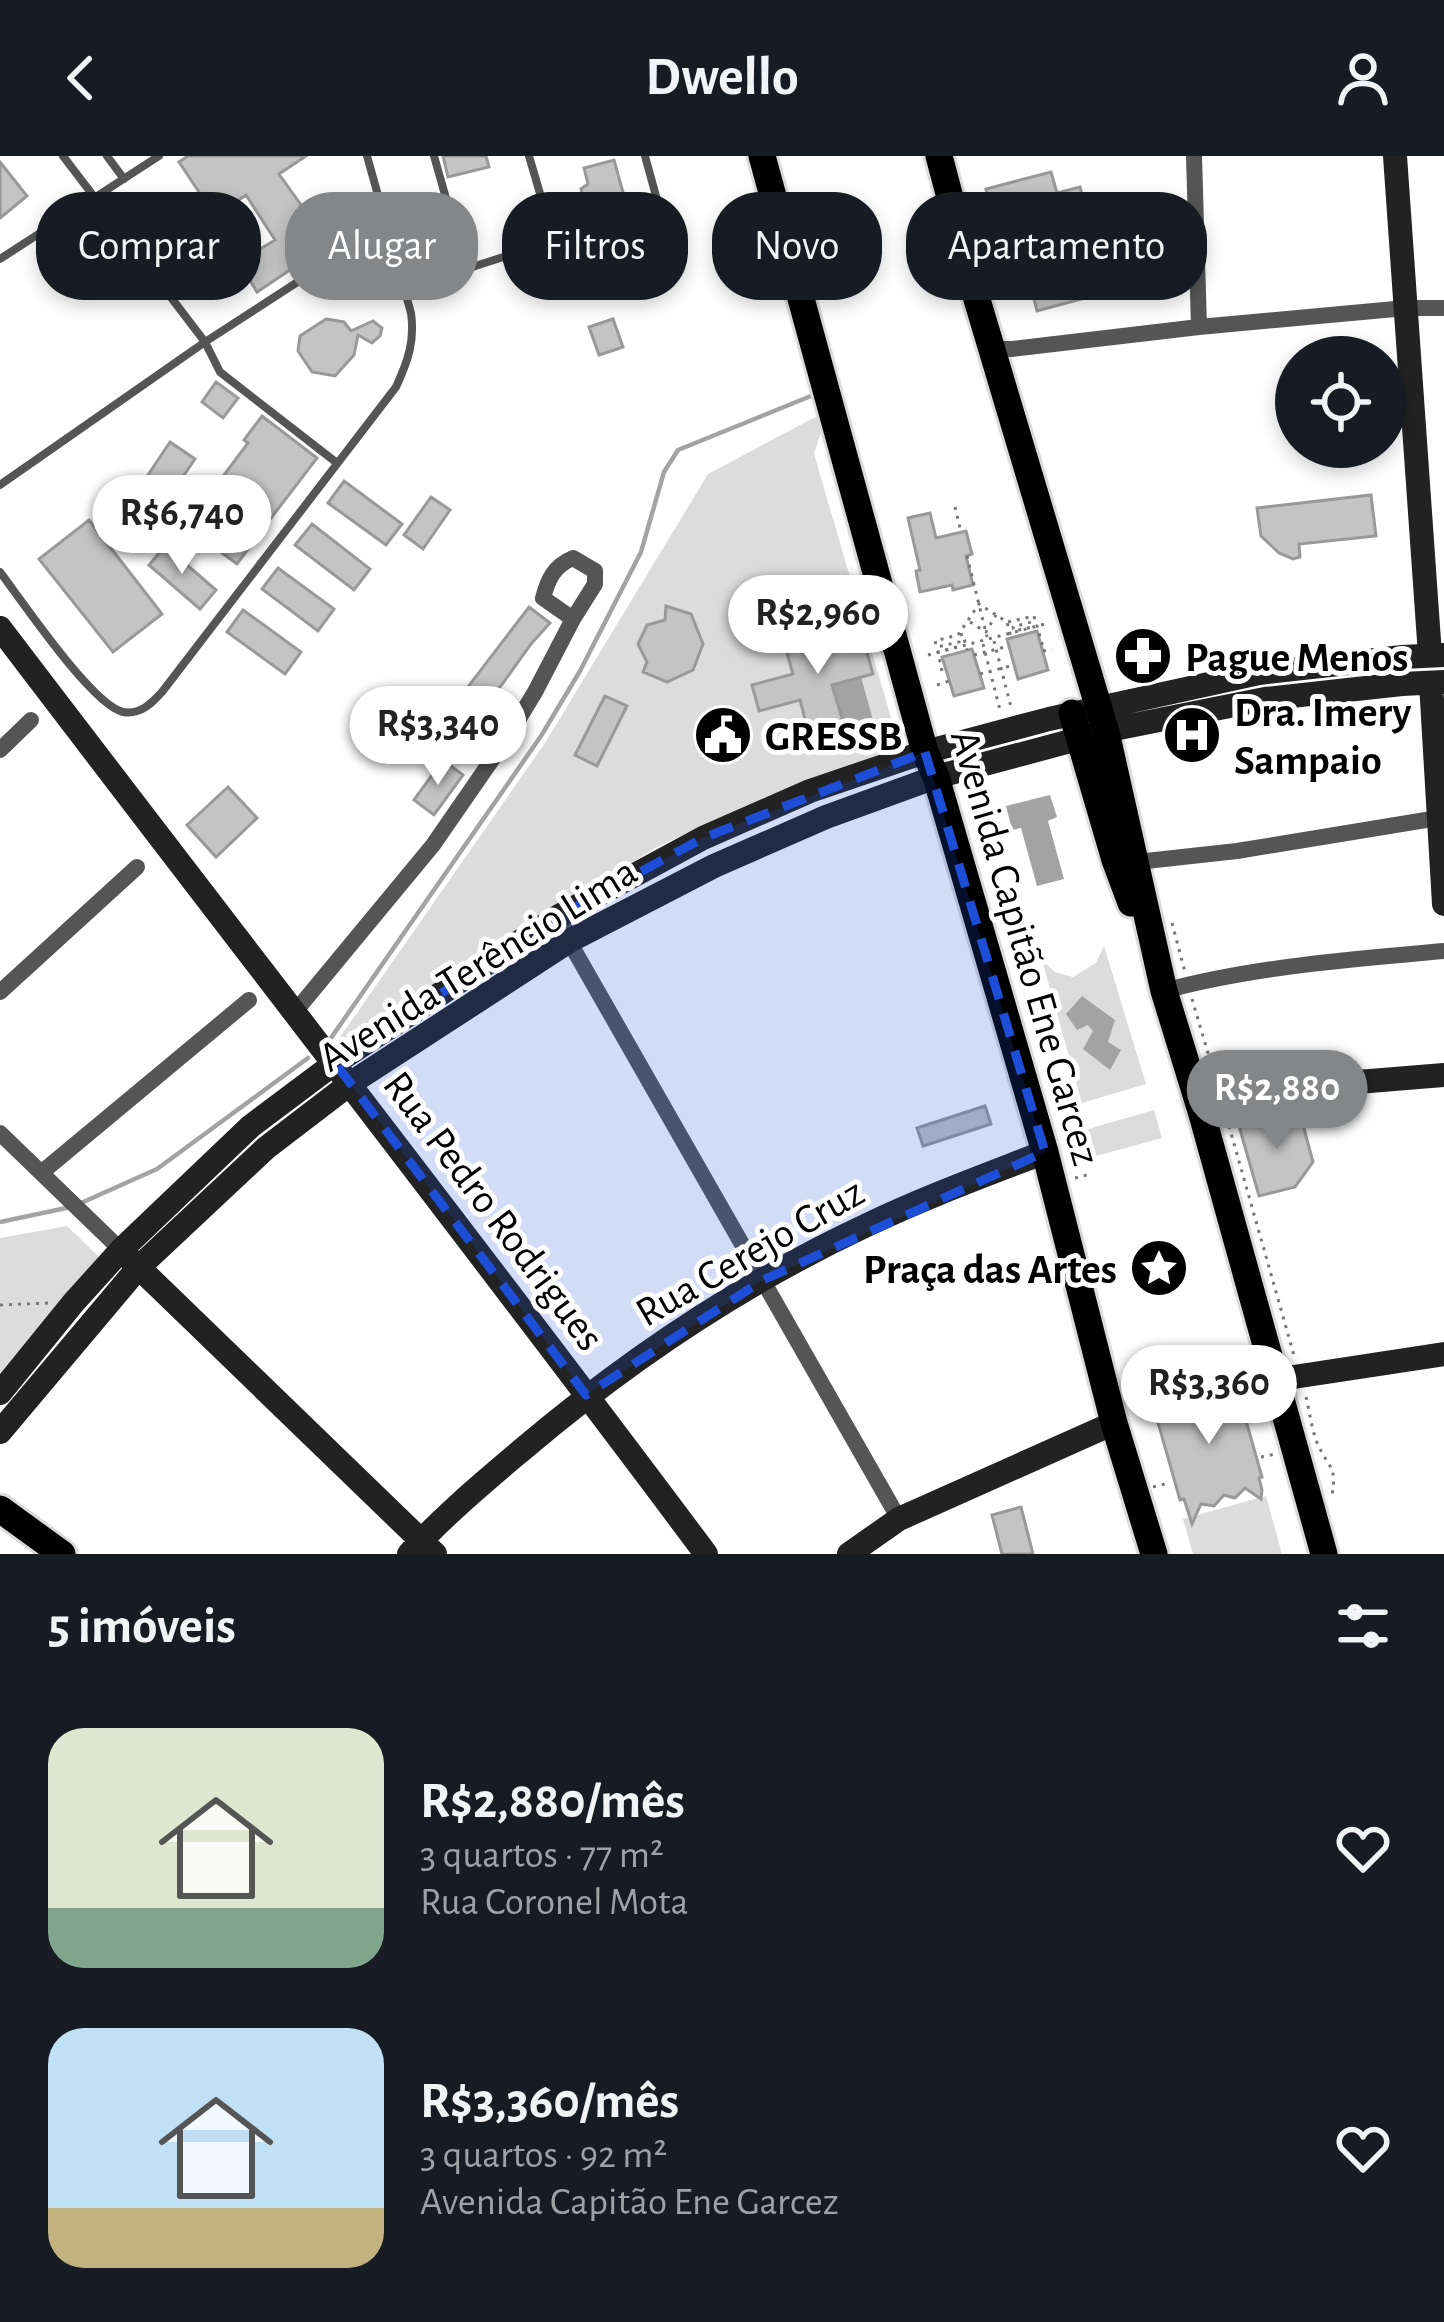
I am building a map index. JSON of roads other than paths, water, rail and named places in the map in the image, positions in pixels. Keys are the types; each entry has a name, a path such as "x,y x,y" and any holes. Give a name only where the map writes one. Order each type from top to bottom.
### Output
{"main road":[{"name":"Avenida Capitão Ene Garcez","path":"762,156 930,764 1046,1152 1114,1423 1154,1554"},
{"path":"939,156 1089,722 1136,862 1164,992"},
{"path":"1089,722 1258,673 1437,655 1395,156"},
{"name":"Rua Pedro Rodrigues","path":"0,628 706,1554"},
{"path":"1089,722 1437,682 1444,904"},
{"name":"Avenida Terêncio Lima","path":"0,1393 74,1302 266,1148 339,1068 559,916 703,838 810,791 1089,722"},
{"path":"1089,722 1114,860 1164,992 1201,1111 1324,1554"},
{"name":"Avenida Terêncio Lima","path":"339,1068 571,940 930,764"},
{"path":"1201,1111 1333,1084 1444,1075"},
{"name":"Rua Cerejo Cruz","path":"422,1549 499,1469 586,1395 674,1334 866,1225 1046,1152"},
{"name":"Avenida Terêncio Lima","path":"0,1432 130,1259"},
{"path":"130,1259 422,1549"},
{"path":"1274,1380 1444,1354"},
{"path":"849,1554 899,1519 1114,1423"},
{"path":"0,1509 62,1554"}],"street":[{"path":"1194,156 1198,327"},
{"path":"993,349 1444,308"},
{"path":"297,1017 433,845 507,738 573,619"},
{"path":"0,750 31,720"},
{"path":"1136,862 1237,851 1438,818"},
{"path":"0,992 137,867"},
{"path":"559,916 574,950 899,1519"},
{"path":"1164,992 1284,970 1444,951"},
{"path":"48,1180 249,1000"},
{"path":"0,1133 130,1259"}],"lane":[{"path":"63,156 90,192"},
{"path":"106,156 124,179"},
{"path":"103,192 159,156"},
{"path":"367,156 378,192"},
{"path":"434,156 466,269 502,258"},
{"path":"530,156 540,192"},
{"path":"645,156 655,192"},
{"path":"0,259 36,236"},
{"path":"0,485 285,290"},
{"path":"173,300 205,342 220,372 337,463"},
{"path":"0,572 95,695 119,711 136,712 148,706 396,387 414,332 407,300"}],"waterway":[{"path":"331,1038 541,736 580,671 641,552 664,472 678,450 811,396"},
{"path":"81,1203 157,1169 308,1058"},
{"path":"0,1222 71,1207"}],"place":[{"name":"Pague Menos","path":"1143,656"},
{"name":"GRESSB","path":"723,735"},
{"name":"Dra. Imery Sampaio","path":"1192,735"},
{"name":"Praça das Artes","path":"1159,1268"}]}
